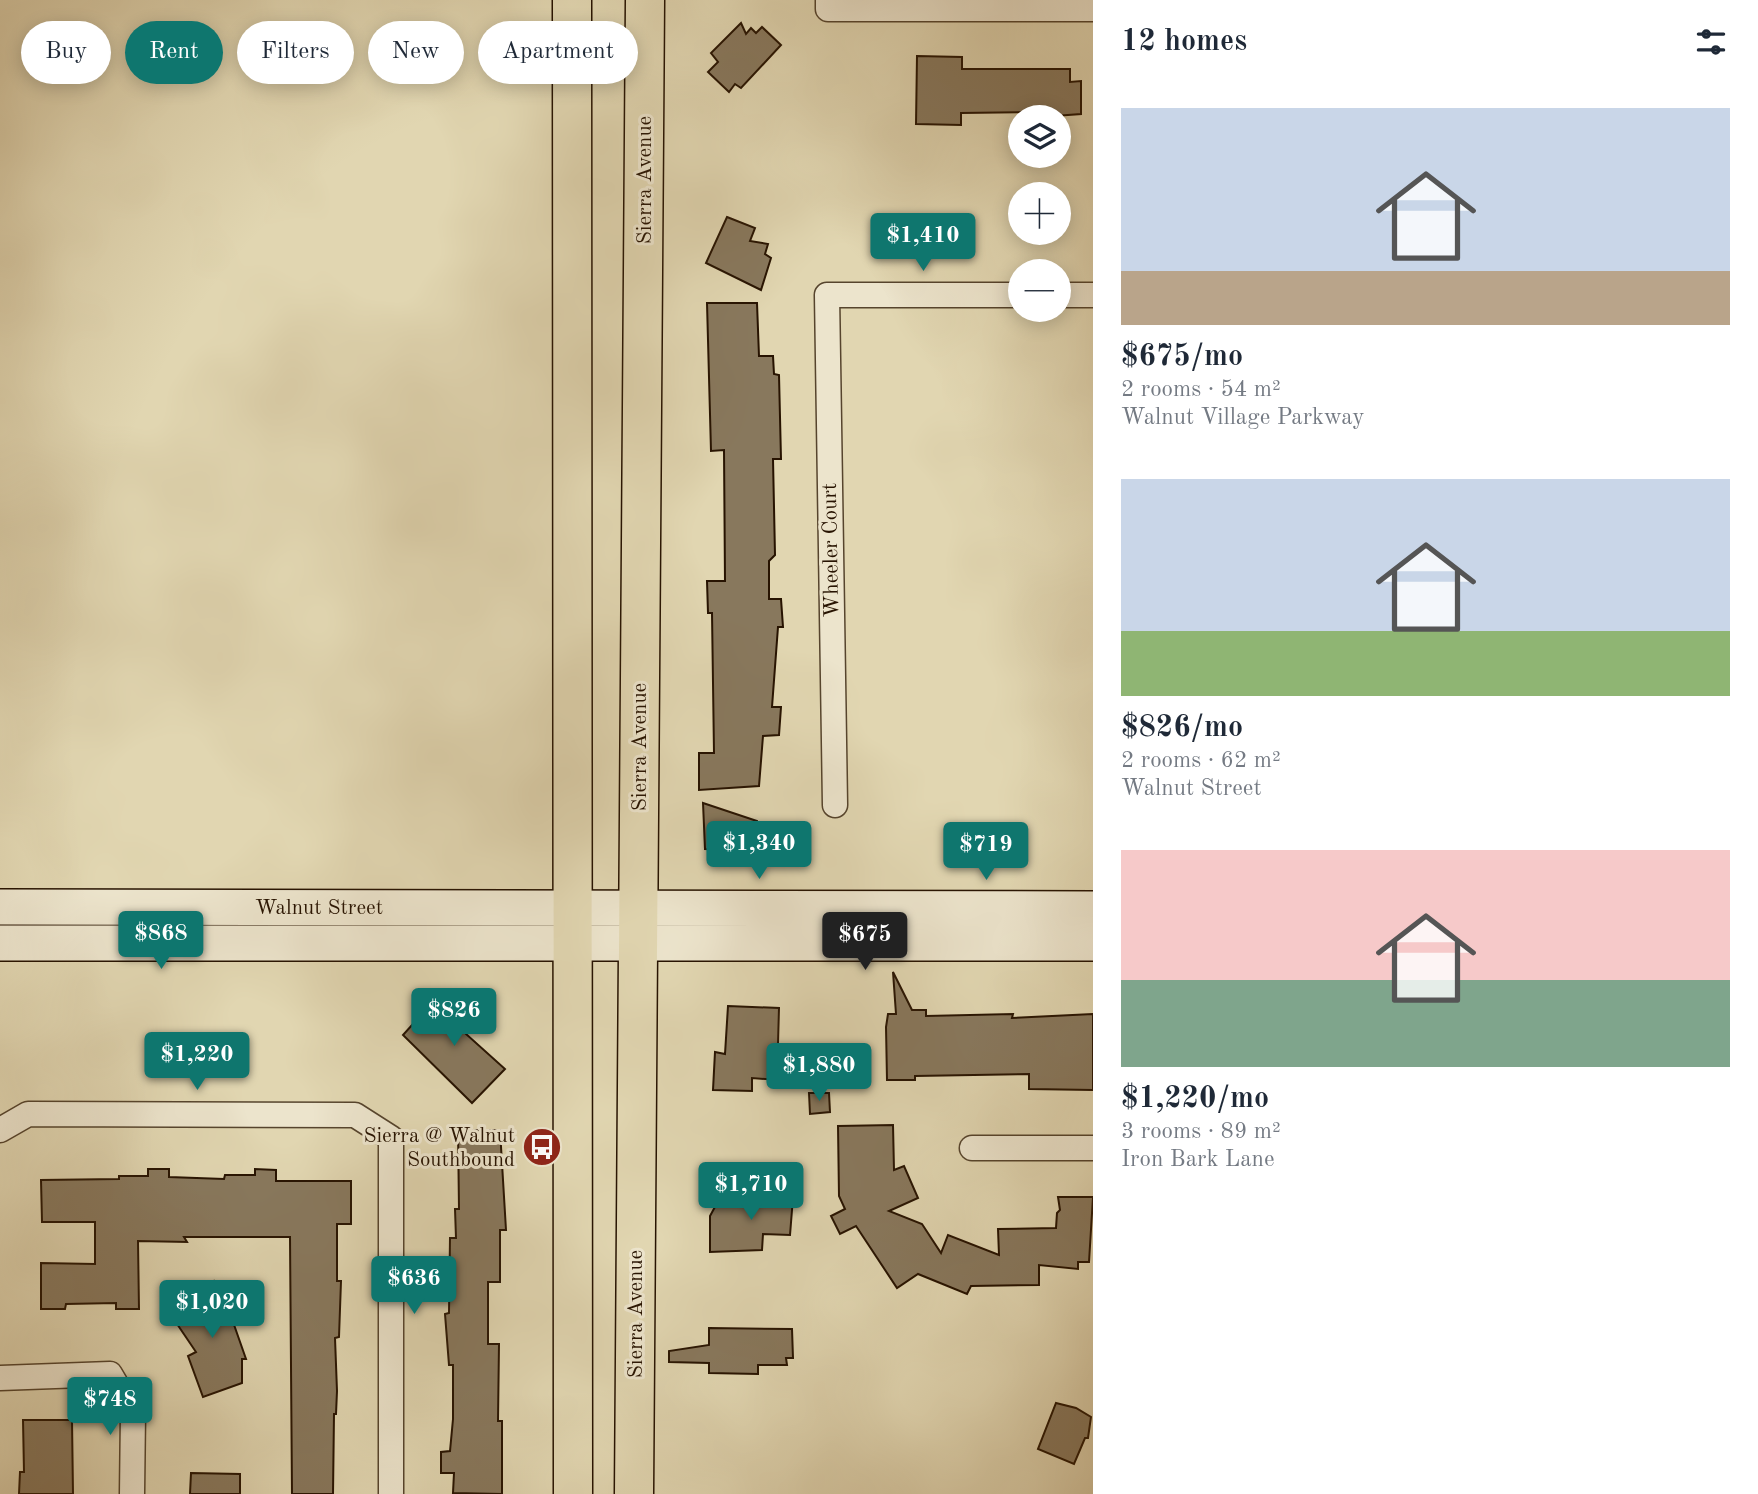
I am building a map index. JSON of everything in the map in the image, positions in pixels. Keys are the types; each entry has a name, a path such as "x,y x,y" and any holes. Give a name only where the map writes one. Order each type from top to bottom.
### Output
{"main road":[{"path":"572,0 573,1494"},
{"name":"Sierra Avenue","path":"634,1494 645,0"}],"street":[{"path":"828,5 1093,9"},
{"name":"Wheeler Court","path":"835,805 827,295 1008,295"},
{"path":"1071,295 1093,295"},
{"name":"Walnut Street","path":"0,907 574,926"},
{"path":"637,926 1093,909"},
{"name":"Walnut Street","path":"0,943 637,926"},
{"path":"637,926 1093,943"},
{"path":"0,1130 28,1114 355,1115 391,1138 391,1494"},
{"path":"972,1147 1093,1148"},
{"path":"0,1378 110,1374 133,1413 132,1494"}],"building":[{"path":"741,23 746,34 751,28 756,33 762,27 781,45 741,88 735,84 729,92 708,72 718,62 711,53"},
{"path":"917,56 962,57 962,69 1070,69 1070,82 1081,81 1081,114 1071,115 1071,105 1008,105 1008,112 961,113 961,125 916,124"},
{"path":"727,217 755,228 750,241 768,244 765,254 771,258 761,290 706,263"},
{"path":"707,303 757,303 759,356 773,356 774,374 779,375 781,459 773,459 775,555 769,561 769,599 781,599 783,627 778,627 772,707 781,707 779,735 763,736 759,786 699,790 699,753 714,753 712,613 708,613 707,581 725,581 724,450 711,451"},
{"path":"703,803 757,821 760,851 705,849"},
{"path":"893,972 912,1010 926,1010 926,1016 1013,1014 1012,1018 1093,1014 1093,1090 1029,1089 1029,1074 915,1076 915,1080 887,1080 886,1027 888,1014 896,1014"},
{"path":"440,994 475,1024 466,1034 505,1069 472,1103 403,1035"},
{"path":"728,1006 779,1008 777,1080 752,1078 752,1091 713,1090 715,1052 725,1054"},
{"path":"809,1093 829,1093 830,1112 810,1114"},
{"path":"893,1125 894,1170 904,1166 918,1198 889,1211 922,1224 941,1253 948,1235 999,1255 998,1229 1056,1228 1057,1213 1060,1210 1058,1197 1093,1197 1089,1262 1078,1262 1078,1269 1039,1265 1039,1285 971,1286 967,1294 918,1274 897,1288 856,1226 840,1234 831,1216 845,1209 839,1196 838,1126"},
{"path":"458,1130 500,1130 506,1230 500,1230 500,1282 488,1282 488,1344 499,1344 498,1421 502,1421 502,1494 453,1493 454,1473 441,1473 441,1452 450,1451 453,1419 453,1365 449,1365 445,1314 449,1313 450,1238 456,1238 455,1209 459,1209"},
{"path":"148,1169 169,1169 169,1177 224,1179 225,1175 255,1175 255,1169 276,1170 276,1181 351,1181 351,1224 337,1224 337,1281 341,1281 339,1337 335,1338 337,1391 334,1414 333,1494 292,1494 290,1237 184,1237 187,1242 138,1241 139,1309 116,1309 116,1303 66,1304 65,1309 41,1309 41,1263 95,1264 95,1222 42,1222 41,1180 119,1179 119,1176 148,1176"},
{"path":"794,1185 790,1235 763,1234 762,1250 710,1252 710,1216 716,1205 769,1204 765,1189"},
{"path":"214,1281 237,1316 232,1319 246,1359 242,1359 242,1383 203,1397 188,1356 196,1352 169,1312"},
{"path":"709,1328 792,1329 793,1358 786,1358 787,1365 758,1365 758,1374 709,1373 709,1363 669,1362 669,1351 709,1345"},
{"path":"1056,1403 1076,1408 1091,1417 1088,1438 1085,1438 1074,1464 1038,1449"},
{"path":"23,1420 72,1420 73,1494 19,1494 20,1472 24,1472"},
{"path":"191,1473 240,1474 240,1494 190,1494"}],"place":[{"name":"Sierra @ Walnut Southbound","path":"542,1147"}]}
